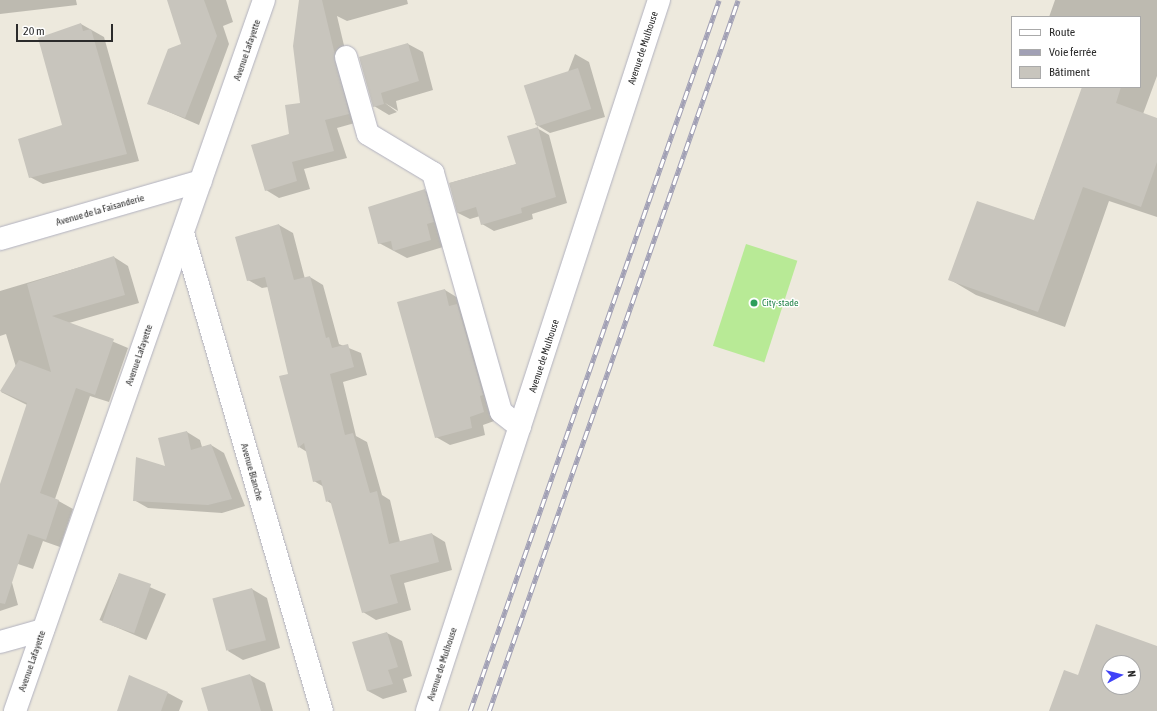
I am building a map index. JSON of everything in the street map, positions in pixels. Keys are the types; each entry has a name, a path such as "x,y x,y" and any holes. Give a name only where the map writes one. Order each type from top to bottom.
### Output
{"street":[{"name":"Avenue Lafayette","path":"15,711 264,0"},
{"name":"Avenue de Mulhouse","path":"426,711 659,0"},
{"path":"346,57 368,134 433,173 502,412 520,428"},
{"name":"Avenue de la Faisanderie","path":"0,239 201,181"},
{"name":"Avenue Blanche","path":"183,233 322,711"},
{"path":"0,642 43,630"}],"green space":[{"name":"City-stade","path":"746,244 797,261 764,362 713,346"}],"building":[{"path":"167,0 204,0 217,36 185,118 147,104 168,49 181,44"},
{"path":"299,0 322,0 349,114 325,120 334,151 292,162 297,181 265,191 251,145 289,134 285,105 300,103 293,46"},
{"path":"81,23 83,31 91,29 127,154 29,178 18,139 62,125 38,38"},
{"path":"408,43 419,81 381,93 384,104 373,107 359,57"},
{"path":"578,68 591,109 537,127 524,86"},
{"path":"1082,88 1121,88 1116,103 1157,118 1157,162 1141,207 1083,187 1038,312 948,280 977,201 1034,220"},
{"path":"538,127 556,197 521,208 522,213 481,225 476,207 457,213 449,183 516,164 507,136"},
{"path":"425,189 434,222 427,224 431,240 393,251 391,241 378,244 368,207"},
{"path":"279,224 294,280 310,276 326,338 329,337 332,348 348,344 354,367 330,374 345,435 353,433 370,493 377,491 389,544 432,533 439,562 390,575 398,603 362,613 330,500 326,502 321,480 313,482 304,443 298,448 279,376 288,374 265,277 247,281 235,237"},
{"path":"114,256 125,295 52,316 114,339 95,395 76,388 40,493 59,500 46,540 28,534 5,604 0,603 0,484 27,403 0,391 19,360 51,372 27,284"},
{"path":"445,289 449,306 457,304 483,395 480,396 484,412 470,417 472,428 435,438 397,302"},
{"path":"187,431 191,450 211,444 232,499 208,505 133,501 136,457 165,466 158,438"},
{"path":"119,573 151,584 134,633 102,622"},
{"path":"252,588 266,640 226,651 212,599"},
{"path":"1096,624 1157,646 1157,711 1049,711 1064,670 1078,675"},
{"path":"387,632 398,667 388,670 393,684 367,691 352,642"},
{"path":"250,674 261,711 208,711 201,688"},
{"path":"129,675 168,692 161,711 117,711"}],"railway":[{"path":"470,711 719,0"},
{"path":"489,711 738,0"}],"place":[{"name":"City-stade","path":"754,303"}]}
